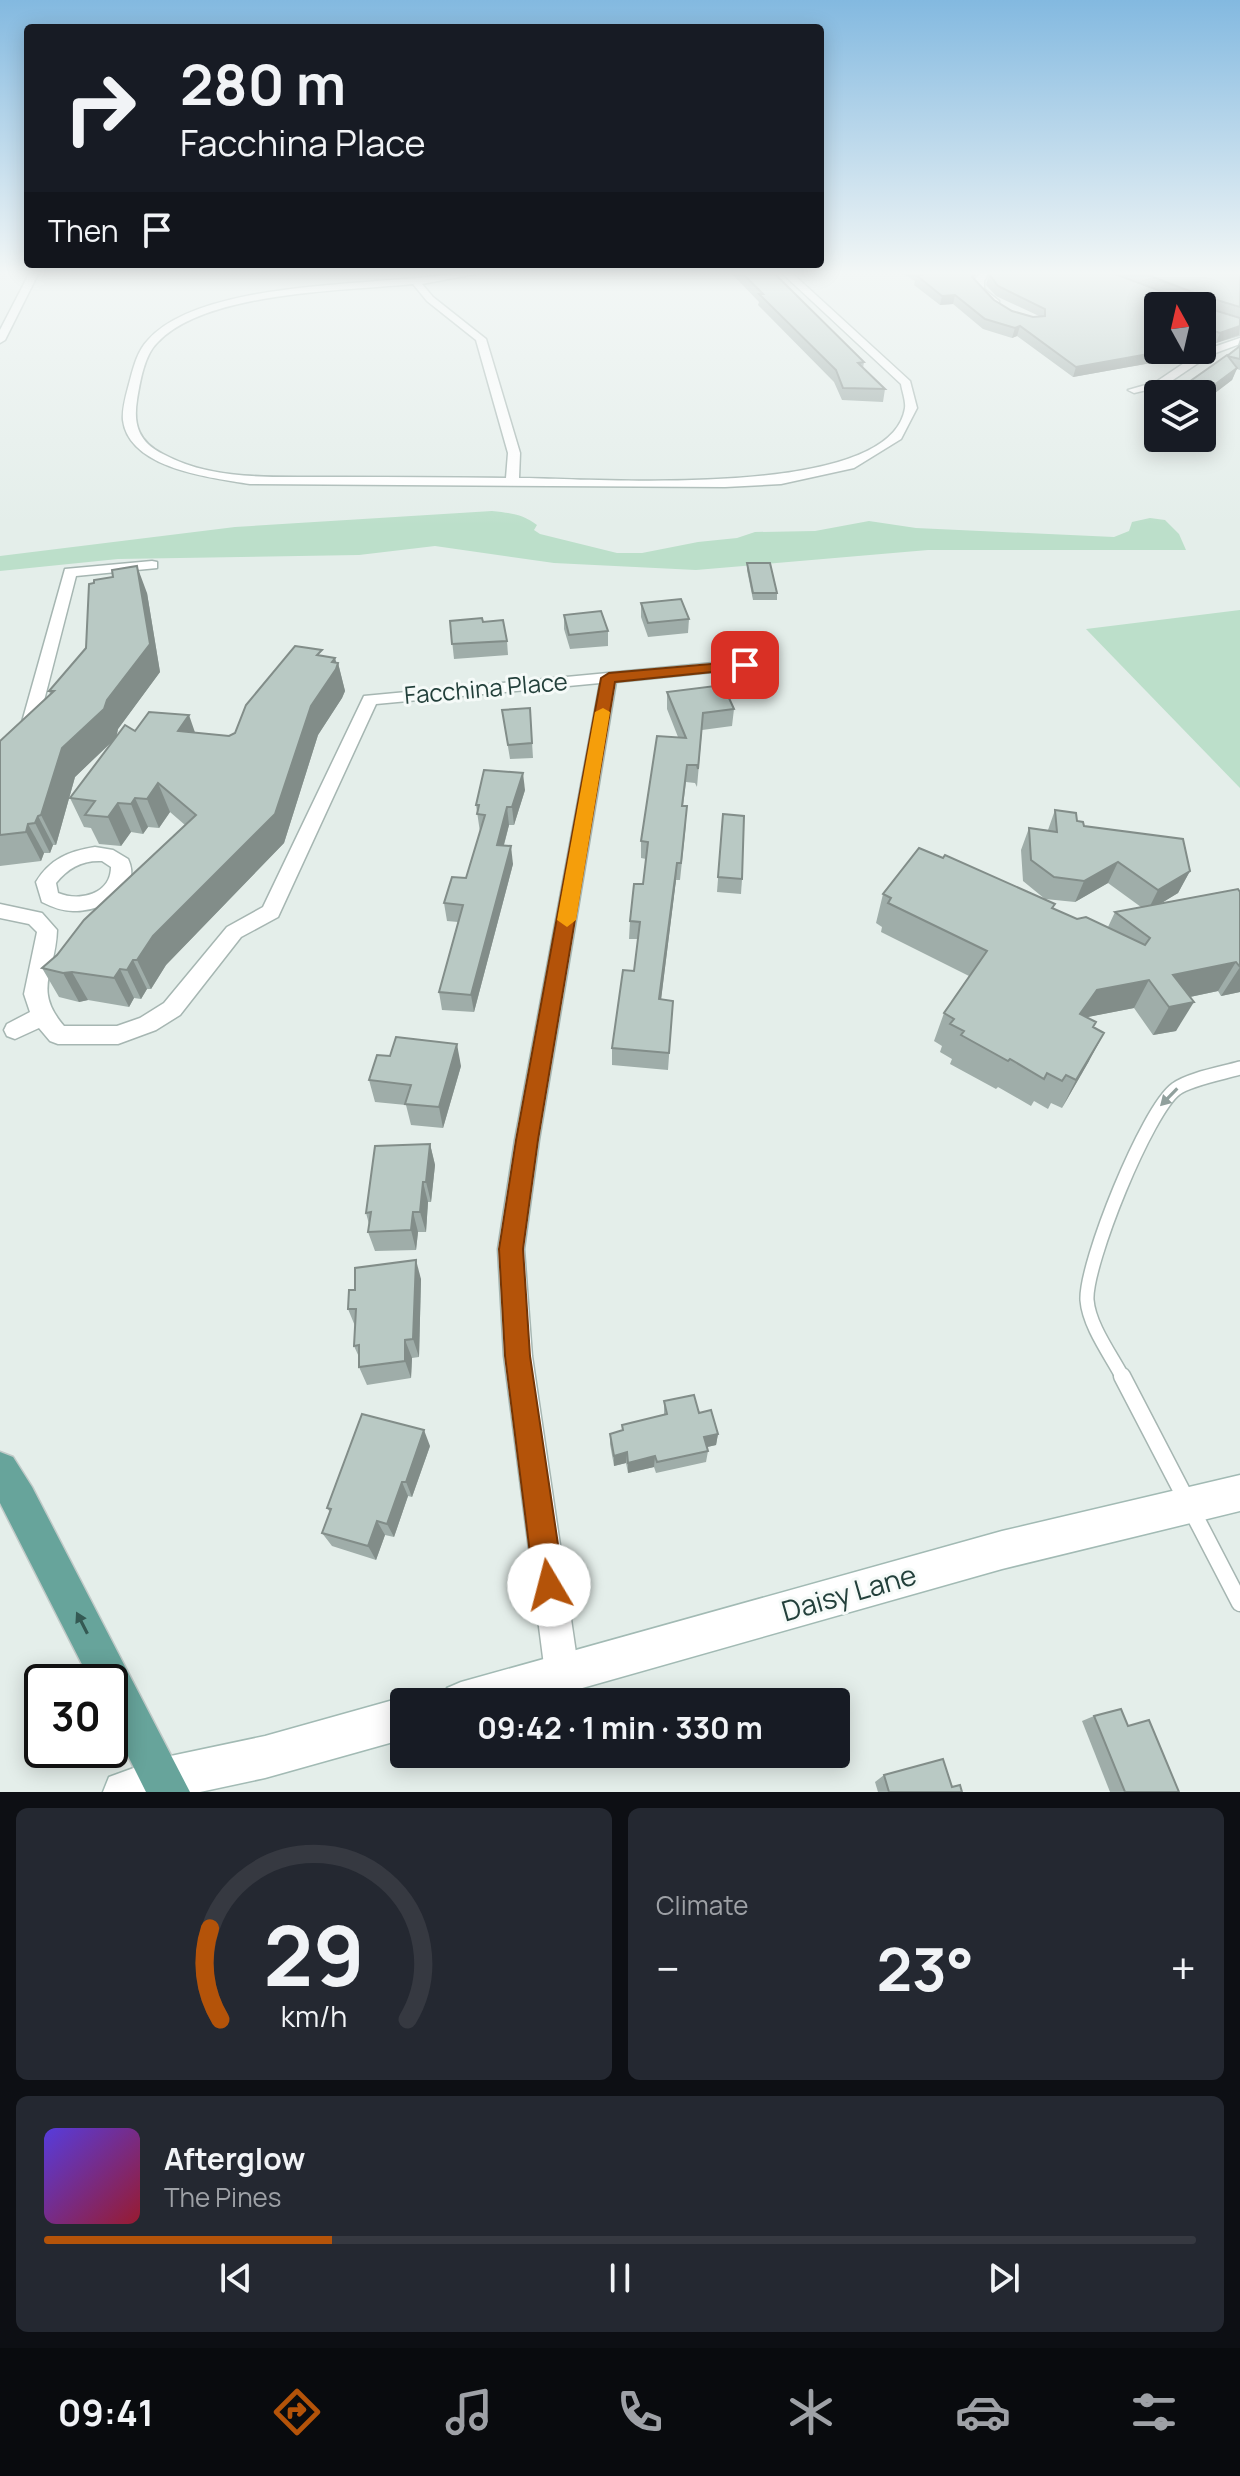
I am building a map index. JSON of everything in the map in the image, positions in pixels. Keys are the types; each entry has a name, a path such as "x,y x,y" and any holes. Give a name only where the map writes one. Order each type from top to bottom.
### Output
{"main road":[{"path":"0,1470 19,1500 151,1788"}],"street":[{"path":"142,358 128,421 136,441 159,457 196,472 250,480 725,483 781,480 850,465 897,436 911,408 906,383 878,358"},
{"path":"486,358 514,453 512,482"},
{"path":"1134,390 1160,384 1199,358"},
{"path":"0,753 30,724 70,572 152,565"},
{"name":"Facchina Place","path":"40,1017 58,1035 118,1035 148,1024 172,1009 234,932 271,912 370,700 745,665"},
{"path":"562,1673 518,1356 511,1249 527,1140 609,678"},
{"path":"35,918 56,903"},
{"path":"0,911 35,918 47,930 48,943 33,999 40,1017 15,1030"},
{"name":"Daisy Lane","path":"510,1688 1002,1550 1240,1493"},
{"path":"151,1788 390,1722"}],"lane":[{"path":"1240,1068 1177,1088 1160,1107 1108,1216 1087,1299 1090,1315 1240,1603"}],"green space":[{"path":"492,511 527,518 537,525 534,530 540,534 617,553 642,553 737,538 755,532 815,531 869,521 916,528 1114,537 1129,531 1132,522 1150,518 1165,520 1179,534 1186,550 928,550 696,570 554,563 435,546 359,555 118,559 0,571 0,556 235,527"},
{"path":"1240,610 1240,788 1086,629"}],"building":[{"path":"823,358 860,358 864,362 858,363 885,389 843,388 836,370"},
{"path":"1063,358 1128,358 1076,367"},
{"path":"1223,358 1229,358 1237,368 1216,384 1216,380 1192,380"},
{"path":"747,563 770,563 777,593 753,593"},
{"path":"137,566 150,644 107,700 104,709 62,748 41,815 35,823 28,824 26,832 0,835 0,741 54,691 49,691 86,648 89,584 94,580 113,577 112,570"},
{"path":"681,599 689,619 648,623 641,603"},
{"path":"601,611 608,631 569,635 564,615"},
{"path":"482,618 483,622 503,620 507,641 452,644 450,621"},
{"path":"295,646 322,650 317,655 335,658 332,662 338,663 311,706 275,814 153,936 127,970 120,969 114,978 42,968 57,955 84,920 196,815 158,783 147,799 135,798 131,804 118,803 108,817 85,815 95,801 70,798 125,725 135,731 149,712 189,715 178,731 229,736 235,733 246,705"},
{"path":"723,685 734,709 703,713 698,769 697,765 687,765 682,806 687,806 681,863 677,863 659,999 673,1001 669,1053 612,1048 623,970 634,971 640,922 630,921 634,884 643,884 648,842 641,841 657,736 686,738 667,692"},
{"path":"530,708 532,743 508,745 502,710"},
{"path":"484,770 523,773 512,807 507,807 497,845 511,846 471,995 439,992 463,905 444,903 452,877 466,878 485,815 477,814 479,805 476,805"},
{"path":"1055,810 1076,813 1077,821 1083,822 1084,826 1183,839 1190,871 1158,890 1118,862 1084,881 1054,877 1031,860 1029,828 1057,832"},
{"path":"723,814 744,816 742,879 718,877"},
{"path":"919,848 943,858 945,855 1055,904 1052,908 1077,919 1086,917 1145,945 1150,938 1115,912 1238,889 1240,967 1236,962 1173,975 1194,1002 1169,1007 1149,980 1097,990 1080,1014 1096,1022 1093,1027 1104,1033 1076,1080 1066,1075 1062,1081 1047,1073 1044,1079 961,1035 964,1031 950,1024 954,1019 944,1013 987,951 888,903 891,898 883,894"},
{"path":"396,1037 457,1044 439,1107 405,1104 411,1085 369,1080 377,1055 390,1056"},
{"path":"430,1144 420,1212 413,1212 411,1230 368,1232 371,1212 366,1213 375,1146"},
{"path":"416,1260 413,1339 405,1340 405,1361 359,1367 359,1345 354,1346 356,1309 348,1309 349,1290 355,1290 355,1268"},
{"path":"694,1395 699,1413 711,1410 718,1434 704,1437 708,1451 657,1462 655,1456 628,1463 627,1452 614,1456 610,1434 623,1430 622,1425 667,1414 664,1401"},
{"path":"362,1414 424,1430 387,1524 377,1521 368,1546 322,1533 331,1509 327,1508"},
{"path":"1121,1709 1128,1726 1149,1720 1179,1792 1125,1792 1094,1716"},
{"path":"943,1759 952,1787 960,1785 962,1792 889,1792 884,1775"}],"slow traffic":[{"path":"567,920 603,712"}],"route":[{"path":"549,1585 518,1356 511,1249 527,1140 609,678 745,665"}]}
